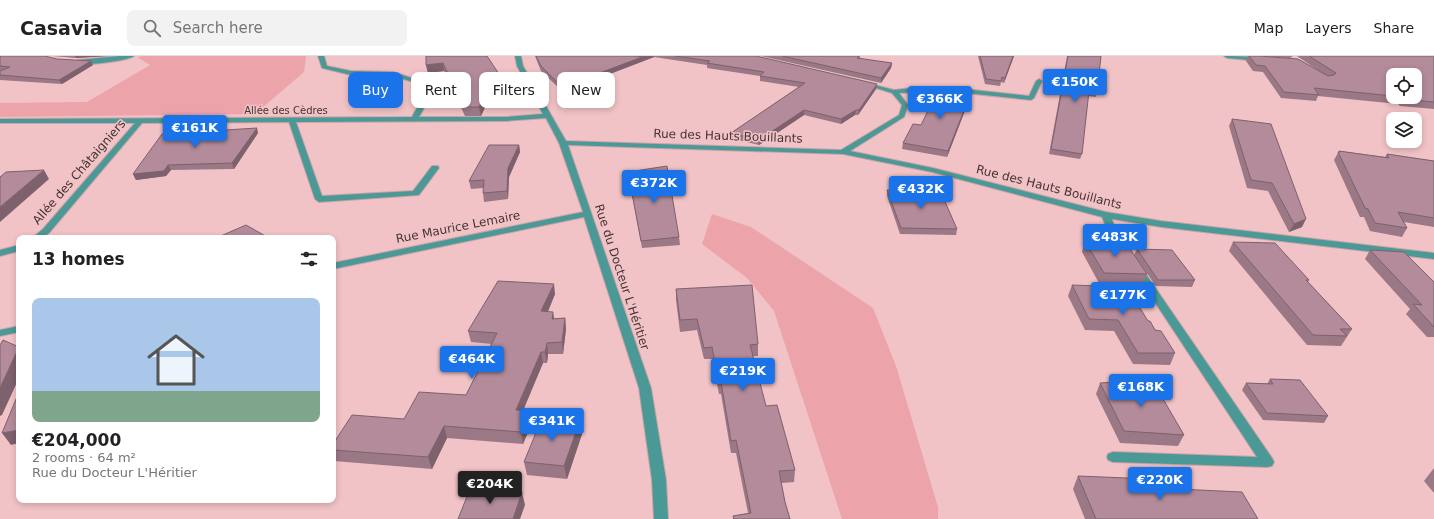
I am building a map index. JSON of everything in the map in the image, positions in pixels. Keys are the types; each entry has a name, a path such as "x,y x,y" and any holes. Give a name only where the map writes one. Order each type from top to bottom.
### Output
{"street":[{"path":"70,62 99,61 130,56"},
{"path":"321,56 324,67 351,73 393,74 419,82 425,92 425,97 414,120"},
{"name":"Rue du Docteur L'Héritier","path":"518,56 520,66 562,143 588,214 645,388 659,480 661,519"},
{"path":"1228,56 1266,60"},
{"path":"843,152 902,116 905,105 894,92 877,85 854,80"},
{"path":"894,92 914,88 949,88 1031,98 1038,81"},
{"name":"Allée des Cèdres","path":"0,122 506,119 548,116"},
{"path":"292,120 319,199 416,193 435,168"},
{"name":"Allée des Châtaigniers","path":"40,235 140,121"},
{"name":"Rue des Hauts Bouillants","path":"562,143 843,152 933,170 1106,215 1169,225 1434,256"},
{"name":"Rue Maurice Lemaire","path":"336,265 588,214"},
{"path":"1106,215 1111,229 1267,462 1113,457"},
{"path":"0,254 16,249"},
{"path":"0,333 16,330"}],"shaded area":[{"path":"306,56 304,72 255,114 0,117 0,103 87,102 150,65 137,57"},
{"path":"712,214 751,227 873,308 896,366 938,507 938,519 842,519 774,311 747,278 702,244"}],"building":[{"path":"0,56 45,56 57,59 91,61 59,80 0,75 0,71 10,67 0,66"},
{"path":"426,56 487,56 498,72 479,72 479,107 471,107 471,72 447,72 443,63 426,65"},
{"path":"536,56 645,56 602,72 557,72 557,82 549,74 549,72 541,66"},
{"path":"675,56 756,56 877,84 859,110 856,110 841,119 804,110 759,140 731,133 805,83 760,76 764,72 707,63 710,61"},
{"path":"782,56 859,56 857,58 892,63 881,78"},
{"path":"980,56 1013,56 1005,78 1002,77 1001,81 986,79"},
{"path":"1068,56 1101,56 1097,92 1089,91 1082,154 1051,149"},
{"path":"1249,56 1298,59 1328,76 1336,73 1309,56 1434,56 1434,102 1422,101 1422,68 1386,68 1386,95 1314,88 1319,95 1284,92 1265,66 1256,65"},
{"path":"939,88 972,90 948,151 903,143 913,124 921,125"},
{"path":"1232,119 1271,124 1306,219 1294,224 1272,183 1251,180"},
{"path":"257,128 232,163 168,165 164,171 133,174 162,134"},
{"path":"489,145 519,145 508,168 507,191 483,193 484,180 469,181"},
{"path":"1339,151 1389,158 1387,154 1434,161 1434,218 1398,212 1407,228 1375,223 1368,209 1365,208 1338,152 1340,152"},
{"path":"667,166 679,237 641,241 628,172"},
{"path":"44,170 0,207 0,177 6,172"},
{"path":"887,190 931,190 934,197 943,197 957,229 901,228"},
{"path":"246,225 264,235 223,235"},
{"path":"1085,241 1126,243 1147,274 1104,273"},
{"path":"1233,242 1275,243 1309,280 1306,280 1352,329 1340,329 1347,336 1313,335"},
{"path":"1137,249 1172,250 1195,280 1158,280"},
{"path":"1370,250 1404,252 1434,282 1434,327 1413,304 1422,305"},
{"path":"498,281 554,284 541,311 553,312 552,319 565,318 562,342 547,343 545,352 541,352 516,410 529,411 521,432 444,426 428,457 336,450 336,439 352,415 404,419 419,392 466,395 497,333 468,331"},
{"path":"752,285 758,344 750,345 766,406 777,405 795,470 779,471 790,519 734,519 733,516 751,513 736,440 731,441 721,382 719,382 712,347 704,348 697,319 680,320 676,289"},
{"path":"1072,285 1127,287 1148,321 1150,321 1155,330 1161,331 1175,353 1138,353 1118,320 1089,319"},
{"path":"3,340 16,346 16,353 0,388 0,345"},
{"path":"1270,379 1300,380 1328,416 1267,413 1246,383 1273,384"},
{"path":"1152,380 1184,435 1124,431 1100,383"},
{"path":"16,399 16,431 2,433"},
{"path":"542,418 580,421 564,466 524,462"},
{"path":"1078,476 1151,479 1156,488 1242,492 1258,519 1096,519"},
{"path":"470,489 522,492 513,519 458,519"}]}
